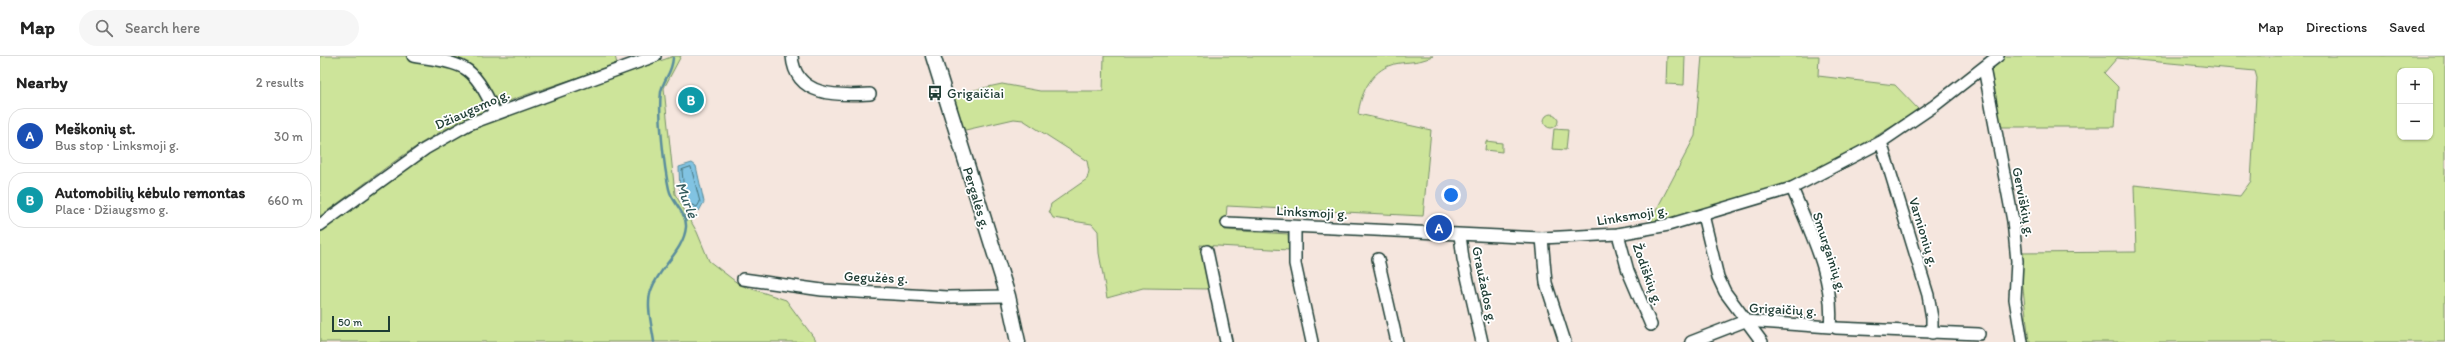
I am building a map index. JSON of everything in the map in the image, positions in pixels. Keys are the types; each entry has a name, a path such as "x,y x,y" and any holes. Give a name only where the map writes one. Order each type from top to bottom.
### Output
{"main road":[{"name":"Pergalės g.","path":"933,56 1008,296 1018,342"}],"street":[{"path":"413,56 451,64 468,70 491,105 494,113"},
{"name":"Džiaugsmo g.","path":"320,225 446,135 494,113 655,56"},
{"path":"792,56 796,73 811,88 848,95 870,94"},
{"name":"Linksmoji g.","path":"1227,223 1542,238 1618,234 1668,225 1792,188 1881,142 1934,106 1998,56"},
{"name":"Gerviškių g.","path":"1984,68 2017,247 2015,299 2018,337"},
{"name":"Varnionių g.","path":"1881,142 1928,294 1932,318 1932,333"},
{"name":"Smurgainių g.","path":"1792,188 1816,248 1828,287 1831,301 1833,328"},
{"path":"1703,215 1718,277 1725,292 1762,342"},
{"path":"1295,227 1295,264 1312,342"},
{"name":"Žodiškių g.","path":"1618,234 1628,271 1651,325"},
{"name":"Graužados g.","path":"1460,235 1463,259 1482,342"},
{"path":"1542,238 1546,283 1565,342"},
{"path":"1207,251 1226,342"},
{"path":"1378,260 1398,342"},
{"name":"Gegužės g.","path":"743,279 822,290 948,297 1008,296"},
{"name":"Grigaičių g.","path":"1690,342 1745,320 1833,328 1979,334"}],"green space":[{"path":"320,56 615,56 617,64 516,98 457,123 421,143 320,216"},
{"path":"674,56 681,56 664,88 675,194 697,232 709,261 740,285 786,300 817,342 320,342 320,231 437,148 459,136 507,115"},
{"path":"1104,56 1433,56 1421,61 1394,64 1381,70 1367,86 1361,99 1358,114 1431,130 1423,216 1227,206 1225,230 1288,234 1289,250 1200,245 1210,289 1143,288 1107,298 1099,253 1098,231 1092,224 1053,218 1049,211 1051,204 1087,179 1089,171 1087,161 1023,120 1014,119 961,131 951,95 1002,84 1040,91 1103,91"},
{"path":"1667,56 1685,56 1684,85 1666,84"},
{"path":"1702,56 1819,56 1818,76 1895,85 1919,110 1841,157 1794,180 1733,202 1649,224 1695,136"},
{"path":"2003,56 2445,56 2445,342 2029,342 2019,253 2136,252 2134,185 2240,196 2251,181 2257,78 2255,71 2117,58 2104,73 2118,87 2115,127 2001,127 1990,66"},
{"path":"1548,114 1554,114 1558,118 1558,124 1554,128 1548,128 1544,124 1544,118"},
{"path":"1554,129 1568,130 1566,150 1552,149"},
{"path":"1486,141 1502,143 1502,152 1485,150"}],"water":[{"path":"692,163 696,166 704,202 699,211 687,207 680,194 679,167"}],"waterway":[{"name":"Murlė","path":"654,342 649,307 650,294 660,273 681,243 686,227 684,217 669,189 663,154 660,102 661,92 671,68 673,58"}],"place":[{"name":"Grigaičiai","path":"935,93"},
{"name":"Automobilių kėbulo remontas","path":"691,100"},
{"name":"Meškonių st.","path":"1439,228"}]}
